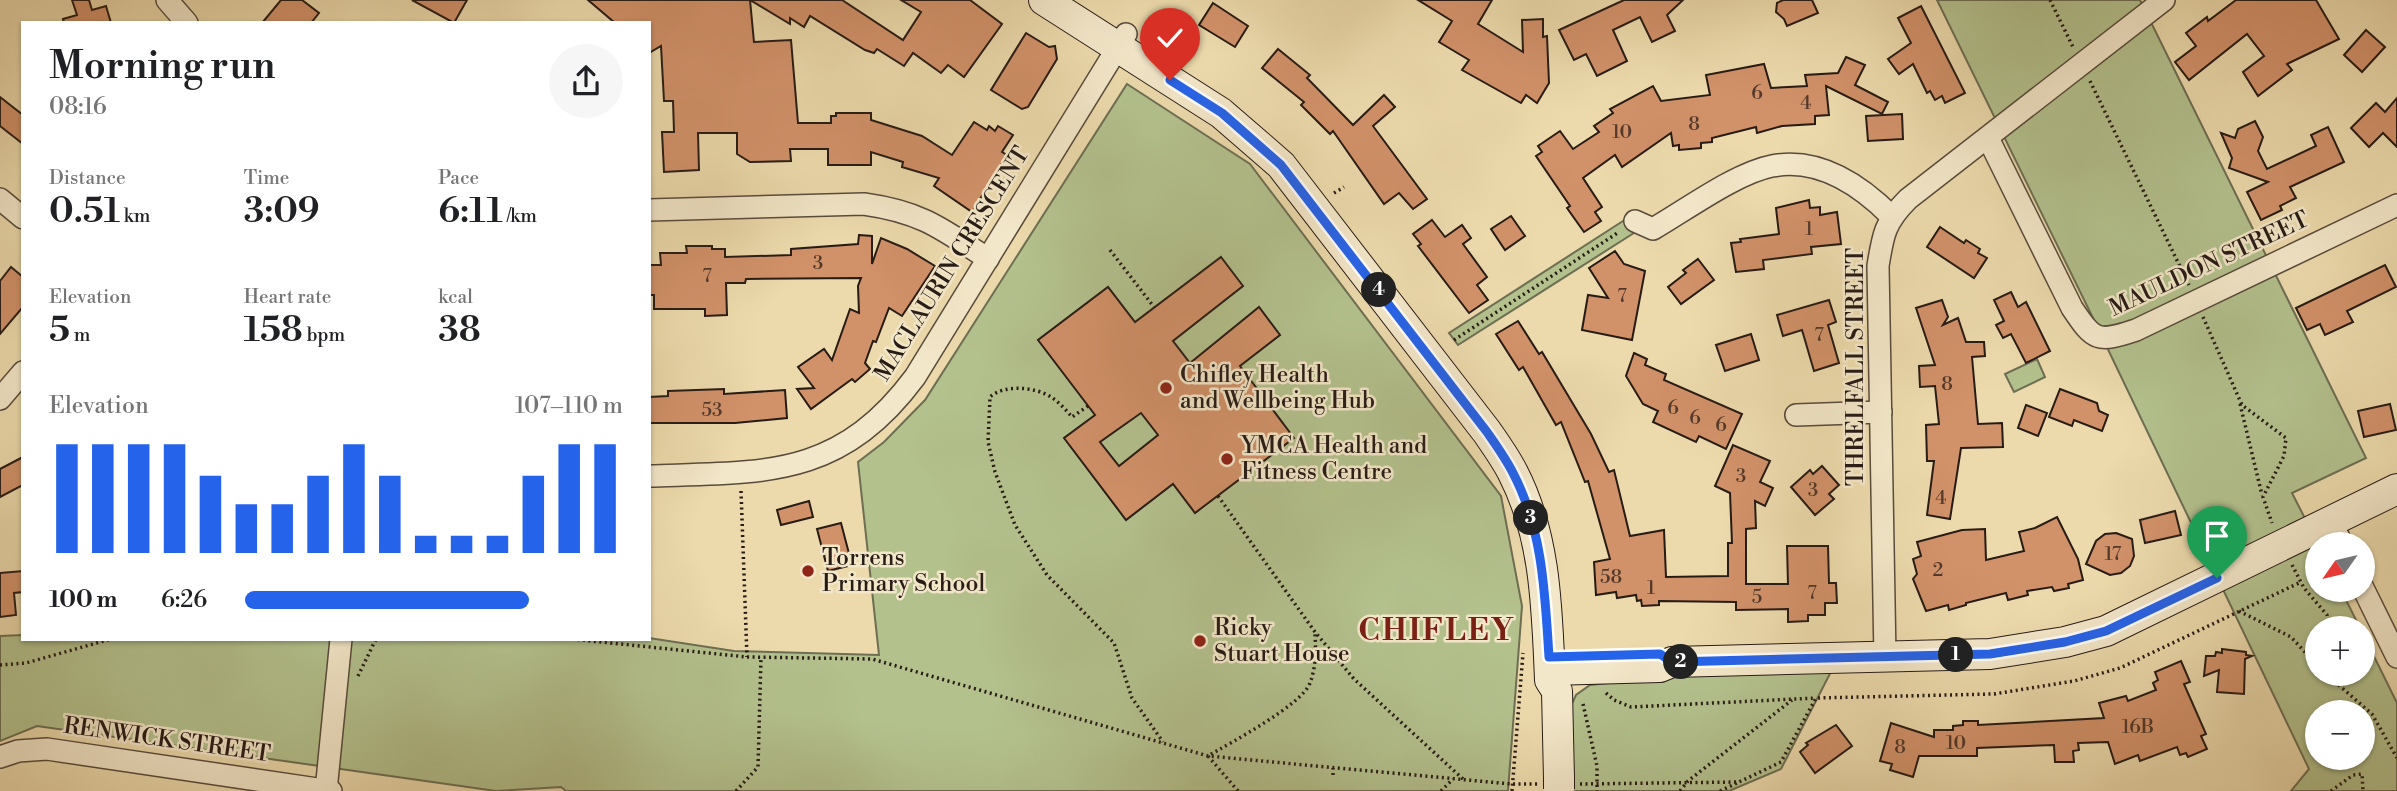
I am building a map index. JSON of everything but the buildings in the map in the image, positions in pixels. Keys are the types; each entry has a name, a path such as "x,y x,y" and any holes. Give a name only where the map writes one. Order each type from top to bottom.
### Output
{"street":[{"path":"167,0 185,21"},
{"path":"1044,0 1122,41"},
{"path":"1072,0 1122,41 1222,113 1281,165 1487,432 1513,473 1531,515 1545,582 1556,671 1560,786"},
{"path":"1635,221 1653,229 1734,182 1772,166 1806,167 1837,174 1868,193 1891,216 1908,199 2164,0"},
{"name":"MACLAURIN CRESCENT","path":"651,476 741,473 789,467 842,445 872,426 897,401 915,377 1122,41"},
{"name":"MAULDON STREET","path":"1988,138 2072,308 2088,332 2103,338 2136,330 2397,205"},
{"path":"0,199 21,216"},
{"path":"651,210 864,204 898,209 933,222 988,259"},
{"name":"THRELFALL STREET","path":"1885,658 1878,266 1883,234 1891,216"},
{"path":"0,399 21,374"},
{"path":"1796,415 1881,412"},
{"path":"2337,532 2397,489"},
{"path":"1556,671 1660,654 1672,662 1885,658 1990,654 2065,642 2106,631 2305,546"},
{"path":"2370,602 2397,657"},
{"path":"327,791 341,641"},
{"name":"RENWICK STREET","path":"0,757 18,751 47,749 327,791"}],"path":[{"path":"1454,340 1635,221"},
{"path":"1110,250 1154,307"},
{"path":"1088,406 1072,417 1052,397 1036,390 996,391 990,397 988,442 995,471 1016,525 1047,575 1114,643 1132,698 1164,743"},
{"path":"2239,399 2263,497"},
{"path":"741,473 747,657"},
{"path":"1218,496 1315,632 1354,679 1464,780"},
{"path":"1606,692 1614,700 1630,707 1816,698 1994,694 2074,681 2120,668 2301,582"},
{"path":"2239,611 2291,637 2305,652"},
{"path":"1208,756 1280,712 1309,686 1316,656 1315,632"},
{"path":"0,665 26,663 104,641"},
{"path":"591,641 747,657 872,659 1208,756 1511,785 1739,782"},
{"path":"736,791 758,767 761,657"},
{"path":"1556,671 1597,766 1597,791"},
{"path":"1511,791 1511,785 1556,671"},
{"path":"2340,686 2372,714 2397,758"},
{"path":"1720,791 1780,762 1816,698"},
{"path":"1680,791 1688,781 1794,699"},
{"path":"1208,756 1238,791"},
{"path":"1333,768 1333,775"},
{"path":"2331,791 2353,775 2362,774 2363,791"},
{"path":"1440,791 1453,779"}],"green space":[{"path":"1937,0 2140,0 2366,458 2292,493 2312,532 2305,532 2305,602 2347,602 2354,616 2305,616 2305,686 2375,686 2375,658 2397,703 2397,791 2291,791 2308,770 2375,770 2375,700 2305,700 2305,761"},
{"path":"1127,84 1250,164 1501,496 1522,606 1508,791 566,791 561,787 496,791 37,726 0,741 0,636 21,635 21,641 651,641 651,638 734,651 879,655 858,462 884,442 925,400"},
{"path":"1637,212 1637,231 1458,345 1449,333"},
{"path":"2037,359 2045,377 2014,392 2005,374"},
{"path":"1838,658 1781,769 1729,791 1572,791 1570,708 1576,695 1590,685"}],"place":[{"name":"Chifley Health and Wellbeing Hub","path":"1166,388"},
{"name":"YMCA Health and Fitness Centre","path":"1227,459"},
{"name":"Torrens Primary School","path":"808,571"},
{"name":"Ricky Stuart House","path":"1200,641"}],"district":[{"name":"CHIFLEY","path":"1437,631"}],"route":[{"path":"1170,80 1222,113 1281,165 1487,432 1513,473 1531,515 1545,582 1549,657 1660,654 1672,662 1990,654 2065,642 2106,631 2217,578"}]}
